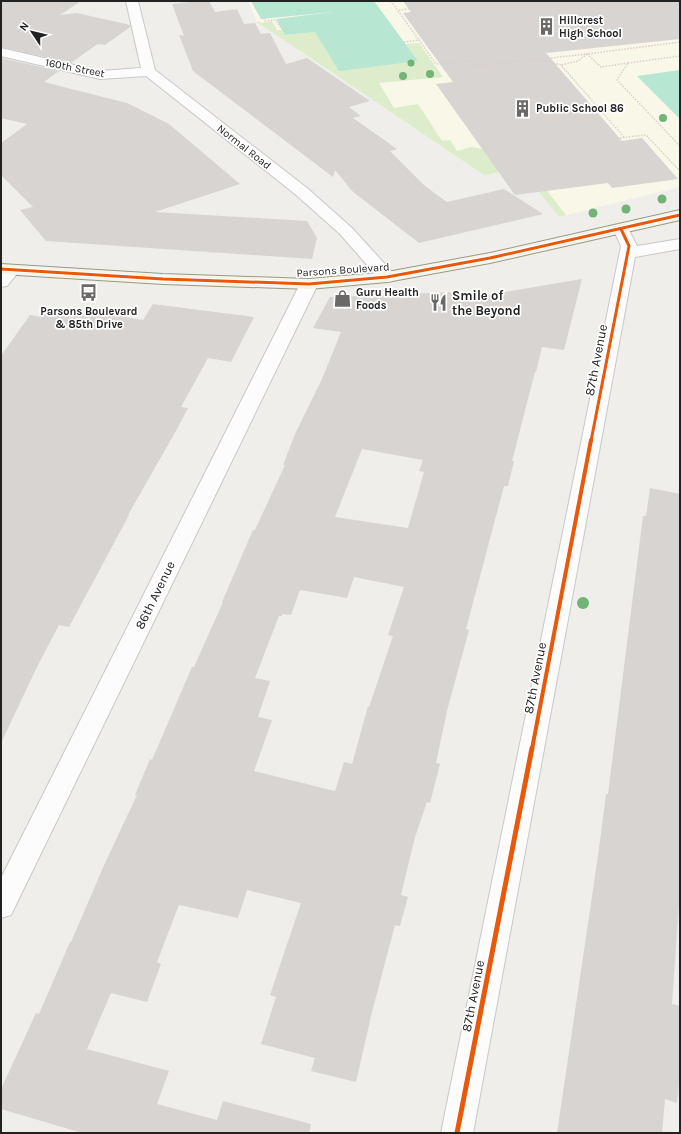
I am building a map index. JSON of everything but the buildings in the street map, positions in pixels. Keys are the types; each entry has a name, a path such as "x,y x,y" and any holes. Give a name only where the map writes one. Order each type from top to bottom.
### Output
{"street":[{"path":"132,1 149,72"},
{"name":"160th Street","path":"1,52 100,75 149,72"},
{"name":"Normal Road","path":"149,72 301,191 346,231 387,277"},
{"name":"Parsons Boulevard","path":"4,274 309,284 387,277 490,258 680,215"},
{"name":"87th Avenue","path":"457,1133 629,246 621,229"},
{"path":"627,253 680,244"},
{"name":"86th Avenue","path":"1,906 309,284"}],"path":[{"path":"391,1 399,10 436,64 471,61 476,66 680,42"},
{"path":"399,10 414,8"},
{"path":"264,18 266,21 275,20 282,29"},
{"path":"404,42 420,40"},
{"path":"587,54 601,67 680,56"},
{"path":"561,65 578,61 587,54"},
{"path":"540,59 561,65 567,70 624,137"},
{"path":"628,63 617,80 680,146"},
{"path":"611,139 646,135 680,171"}],"shaded area":[{"path":"248,1 680,1 680,187 559,217 535,187 507,171 484,175 257,22"}],"green space":[{"path":"251,1 374,1 418,61 339,71 315,32 285,35 276,19 333,12 261,19"},
{"path":"259,21 261,23 272,21 277,30 282,30 285,35 315,32 417,61 406,44 419,43 443,77 379,83 394,108 418,104 442,141 450,140 457,151 471,147 518,154 566,215 559,217 535,187 507,171 484,175 257,22"},
{"path":"680,70 680,119 637,76"}],"cycle path":[{"path":"1,269 163,279 309,284 387,277 490,258 680,215"},
{"path":"457,1133 629,246 621,229"}],"place":[{"name":"Hillcrest High School","path":"546,26"},
{"name":"Public School 86","path":"523,108"},
{"name":"Parsons Boulevard & 85th Drive","path":"89,293"},
{"name":"Guru Health Foods","path":"343,298"},
{"name":"Smile of the Beyond","path":"439,302"}]}
